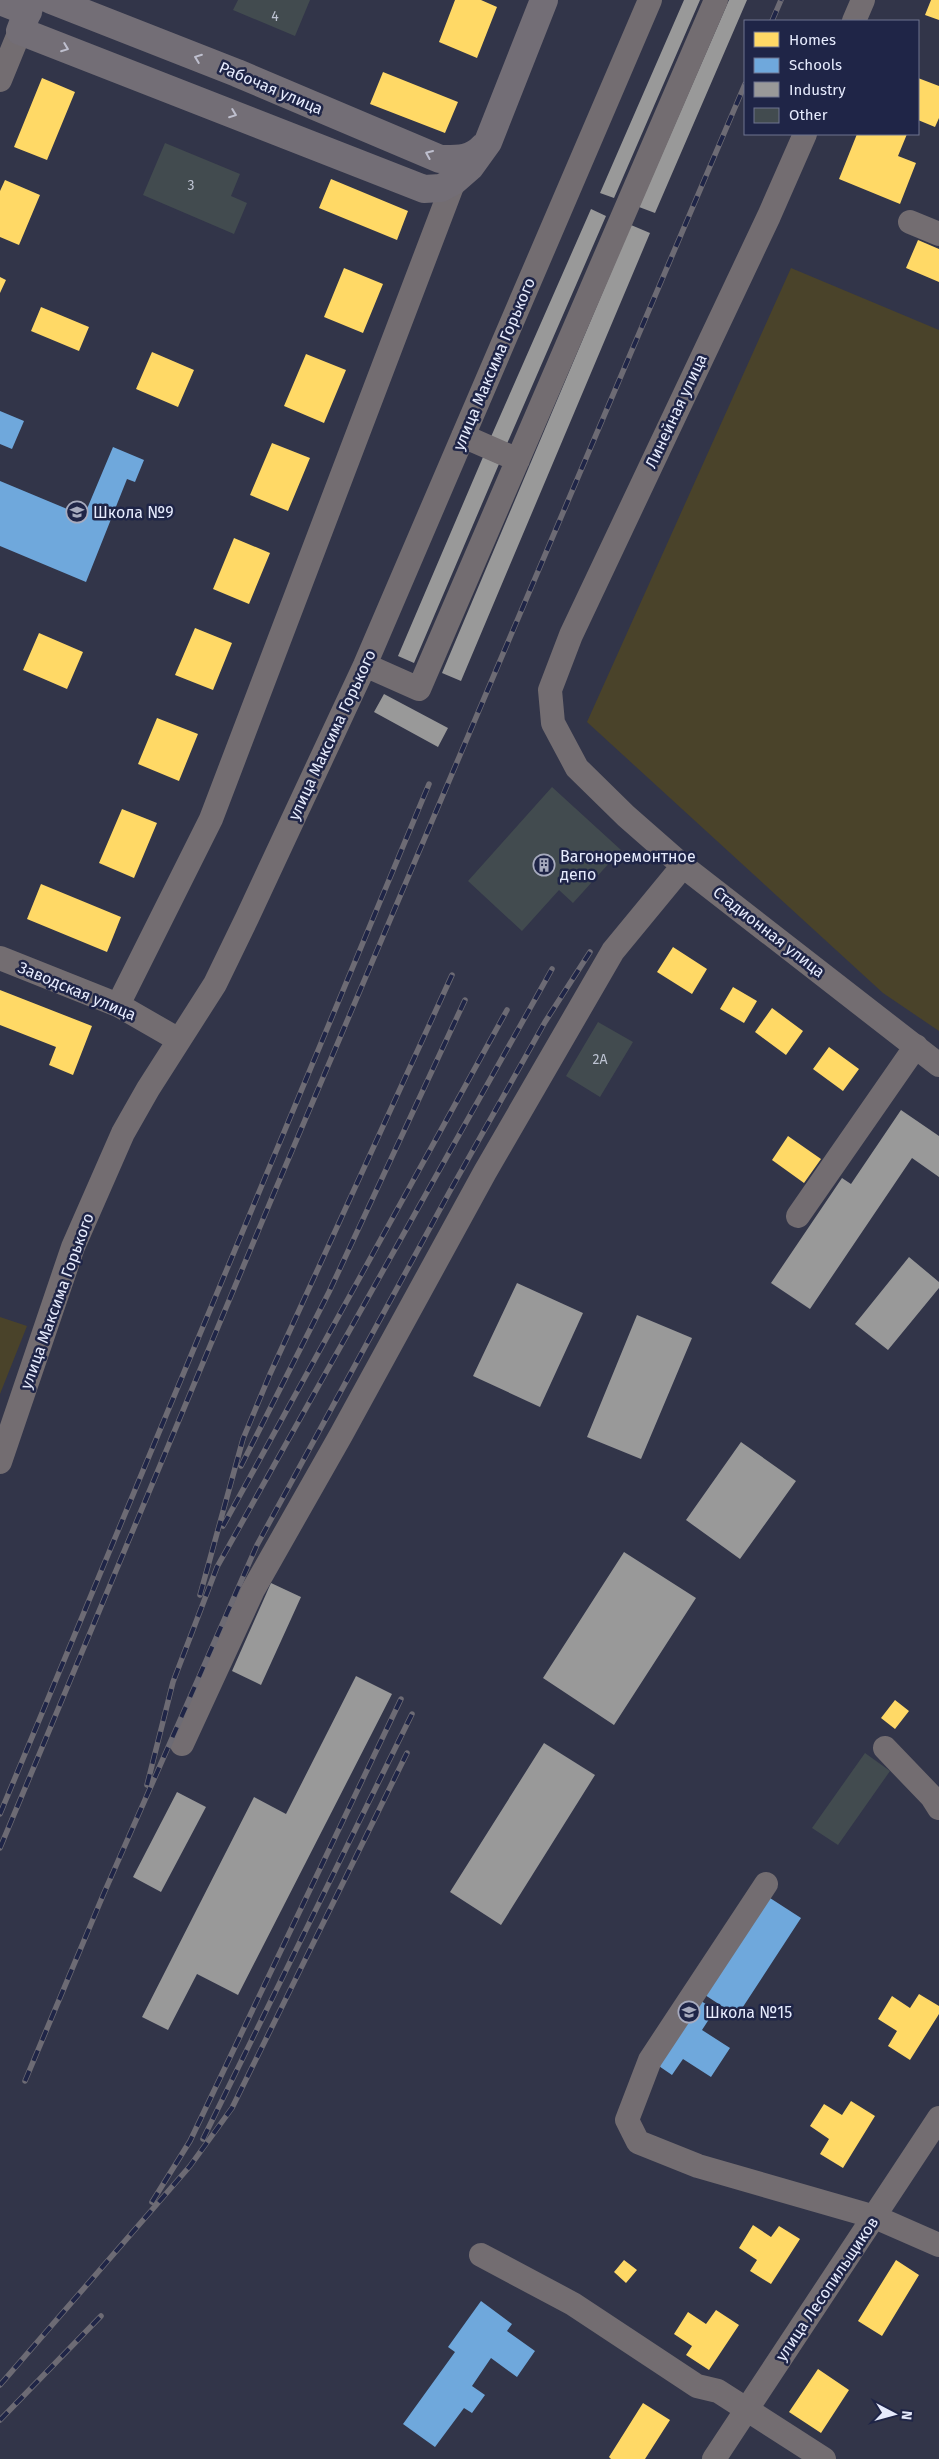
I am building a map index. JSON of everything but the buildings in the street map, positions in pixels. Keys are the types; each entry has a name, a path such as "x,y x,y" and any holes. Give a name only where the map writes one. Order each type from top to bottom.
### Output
{"main road":[{"path":"454,181 470,167 488,142 544,0"},
{"name":"Рабочая улица","path":"0,1 237,73 440,159 463,159 477,153 488,142"},
{"name":"Рабочая улица","path":"33,11 424,189 441,188 454,181"}],"street":[{"name":"улица Максима Горького","path":"0,1462 73,1247 123,1133 215,984 365,665 650,0"},
{"path":"365,665 419,689 716,0"},
{"path":"854,20 863,0"},
{"path":"0,80 33,11"},
{"name":"Линейная улица","path":"550,690 571,634 769,216 805,135"},
{"path":"118,1005 212,819 454,181"},
{"path":"910,222 939,234"},
{"path":"463,436 518,460"},
{"name":"Стадионная улица","path":"550,690 553,723 577,768 626,816 683,866 939,1065"},
{"path":"182,1744 253,1590 485,1172 613,951 683,866"},
{"name":"Заводская улица","path":"0,958 118,1005 179,1040"},
{"path":"798,1216 916,1046"},
{"path":"884,1748 932,1797 939,1808"},
{"path":"766,1884 650,2060 627,2120 638,2142 698,2166 875,2217 939,2245"},
{"name":"улица Лесопильщиков","path":"714,2459 939,2118"},
{"path":"481,2255 573,2304 697,2386 718,2391 824,2459"}],"shaded area":[{"path":"791,268 939,330 939,1031 883,993 587,722"},
{"path":"0,1317 27,1326 0,1394"}],"railway":[{"path":"772,20 781,0"},
{"path":"0,1848 274,1193 744,86"},
{"path":"0,1814 429,784"},
{"path":"25,2081 104,1893 257,1545 450,1191 545,1022 590,952"},
{"path":"147,1785 173,1682 217,1567 552,969"},
{"path":"200,1595 243,1439 270,1374 452,975"},
{"path":"241,1466 329,1292 465,1000"},
{"path":"223,1526 507,1010"},
{"path":"152,2202 190,2141 401,1699"},
{"path":"203,2139 412,1714"},
{"path":"0,2385 190,2166 232,2108 407,1753"},
{"path":"0,2420 101,2316"}],"place":[{"name":"Школа №9","path":"77,512"},
{"name":"Вагоноремонтное депо","path":"544,865"},
{"name":"Школа №15","path":"689,2012"}]}
